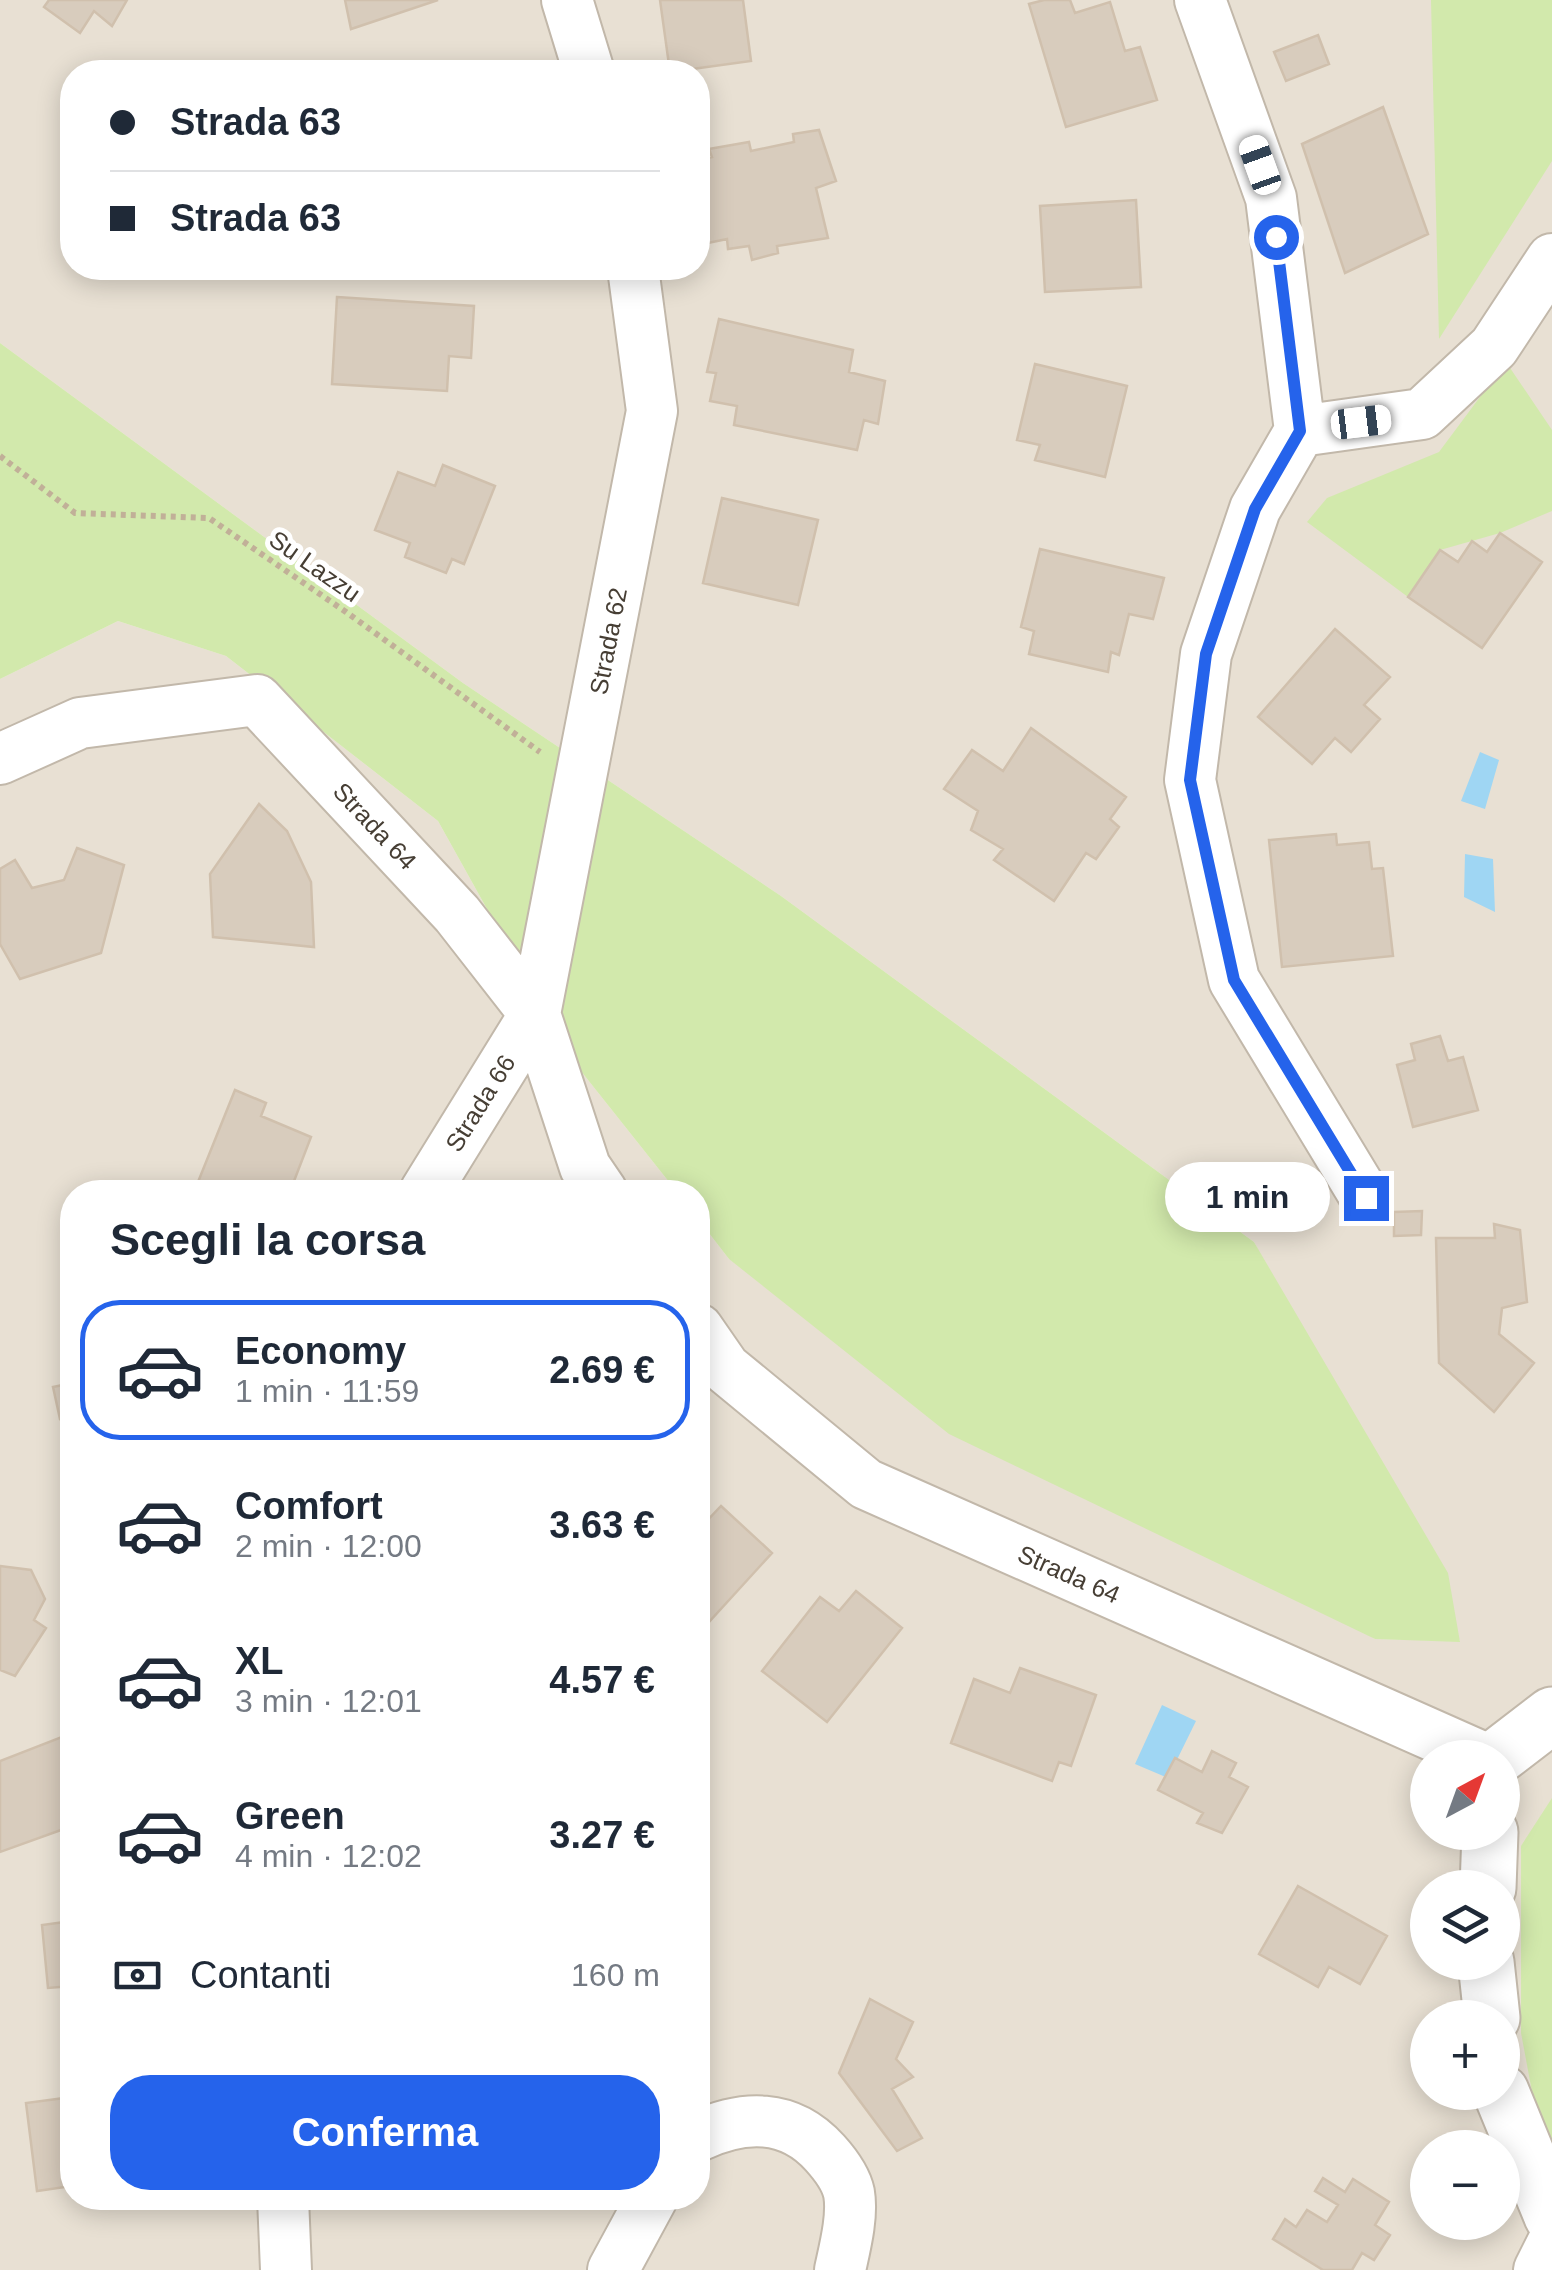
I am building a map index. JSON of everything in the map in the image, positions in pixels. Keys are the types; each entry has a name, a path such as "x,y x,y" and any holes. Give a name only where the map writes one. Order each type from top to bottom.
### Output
{"street":[{"path":"567,0 585,60"},
{"path":"1200,0 1271,198 1300,431 1255,509 1206,654 1190,780 1234,980 1366,1198"},
{"path":"1300,431 1422,414 1494,347 1552,258"},
{"name":"Strada 62","path":"535,1014 652,412 635,280"},
{"name":"Strada 64","path":"0,759 80,723 257,700 458,914 535,1014 585,1168 594,1180"},
{"name":"Strada 66","path":"432,1180 535,1014"},
{"name":"Strada 64","path":"710,1346 725,1368 866,1484 1443,1740"},
{"path":"1519,1740 1552,1714"},
{"path":"1509,2110 1552,2216"},
{"path":"710,2131 725,2124 755,2120 786,2126 814,2141 835,2164 849,2192 840,2270"},
{"path":"284,2210 286,2270"},
{"path":"613,2270 646,2210"},
{"path":"1539,2270 1552,2244"}],"path":[{"name":"Su Lazzu","path":"0,456 75,513 209,518 539,751 580,786"}],"shaded area":[{"path":"0,0 1552,0 1552,2270 0,2270 0,679 118,621 226,656 438,821 569,1056 667,1180 60,1180 60,2210 710,2210 710,1234 729,1259 1375,1639 1460,1641 1254,1242 781,896 463,683 0,343"}],"green space":[{"path":"1431,0 1552,0 1552,161 1439,339"},
{"path":"0,343 463,683 781,896 1254,1242 1448,1573 1460,1642 1375,1639 949,1434 729,1259 710,1234 710,1180 667,1180 569,1056 438,821 226,656 118,621 0,679"},
{"path":"1506,362 1552,430 1552,511 1500,533 1440,550 1408,597 1307,522 1327,498 1439,452"},
{"path":"1552,1798 1552,2198 1521,2033 1521,1846"}],"water":[{"path":"1480,752 1499,760 1485,809 1461,801"},
{"path":"1465,854 1493,859 1495,912 1464,897"},
{"path":"1162,1705 1196,1721 1168,1778 1135,1764"}],"building":[{"path":"49,0 127,0 112,26 94,11 80,33 44,7"},
{"path":"345,0 438,0 351,29"},
{"path":"660,0 743,0 751,61 710,67 710,60 668,60"},
{"path":"1070,0 1075,13 1110,2 1125,51 1140,47 1157,100 1066,127 1029,4"},
{"path":"1318,35 1329,64 1286,81 1274,52"},
{"path":"1383,107 1428,234 1345,273 1302,144"},
{"path":"819,130 836,181 816,188 828,238 777,246 778,253 752,260 749,246 728,249 727,239 710,243 710,149 749,142 751,151 794,142 793,134"},
{"path":"1136,200 1141,287 1045,292 1040,206"},
{"path":"337,297 474,306 471,358 449,356 447,391 332,384"},
{"path":"719,319 853,350 849,372 885,381 878,424 864,420 857,450 734,425 737,406 710,401 716,373 707,372"},
{"path":"1035,364 1127,386 1105,477 1035,460 1040,445 1017,440"},
{"path":"443,465 495,486 464,564 452,559 446,573 405,557 410,543 375,530 398,472 435,486"},
{"path":"722,498 818,520 798,605 703,583"},
{"path":"1500,533 1542,562 1482,648 1408,597 1440,550 1458,562 1472,541 1487,552"},
{"path":"1040,549 1164,578 1153,619 1129,614 1119,655 1111,652 1108,672 1029,654 1034,631 1021,627"},
{"path":"1335,629 1390,677 1364,705 1380,719 1351,752 1335,738 1312,764 1258,717"},
{"path":"1031,728 1126,797 1110,819 1119,827 1096,859 1086,853 1054,901 994,860 1003,849 971,830 978,811 944,789 972,750 1003,771"},
{"path":"259,804 287,831 311,882 314,947 213,937 210,874"},
{"path":"1336,834 1337,845 1369,842 1372,869 1383,868 1393,956 1282,967 1269,840"},
{"path":"77,848 124,865 101,953 20,979 0,944 0,869 15,860 32,888 64,880"},
{"path":"1440,1036 1448,1061 1463,1057 1478,1110 1413,1127 1397,1065 1415,1060 1411,1044"},
{"path":"235,1090 266,1103 261,1116 311,1137 294,1180 199,1180"},
{"path":"1422,1211 1421,1235 1394,1236 1394,1212"},
{"path":"1494,1224 1520,1230 1527,1302 1502,1308 1499,1334 1534,1363 1494,1412 1439,1363 1436,1238 1495,1238"},
{"path":"60,1386 60,1419 53,1387"},
{"path":"721,1506 772,1553 710,1621 710,1518"},
{"path":"0,1566 31,1570 45,1599 34,1620 46,1628 15,1676 0,1670"},
{"path":"856,1591 902,1628 827,1722 762,1671 820,1597 839,1611"},
{"path":"1020,1668 1096,1695 1071,1766 1059,1762 1052,1781 951,1743 974,1679 1010,1693"},
{"path":"60,1738 60,1830 0,1852 0,1761"},
{"path":"1212,1751 1236,1763 1229,1777 1248,1787 1222,1833 1197,1823 1203,1813 1158,1790 1175,1758 1202,1772"},
{"path":"1298,1886 1387,1936 1360,1984 1329,1967 1318,1987 1259,1954"},
{"path":"60,1923 60,1987 48,1988 42,1925"},
{"path":"870,1999 913,2022 896,2059 913,2077 892,2089 922,2138 897,2151 839,2073"},
{"path":"60,2099 60,2188 37,2191 26,2103"},
{"path":"1323,2178 1345,2192 1353,2179 1389,2202 1375,2225 1390,2235 1374,2260 1362,2253 1352,2270 1323,2270 1273,2239 1285,2219 1296,2227 1307,2210 1327,2222 1338,2205 1315,2191"}],"route":[{"path":"1276,237 1300,431 1255,509 1206,654 1190,780 1234,980 1366,1198"}]}
